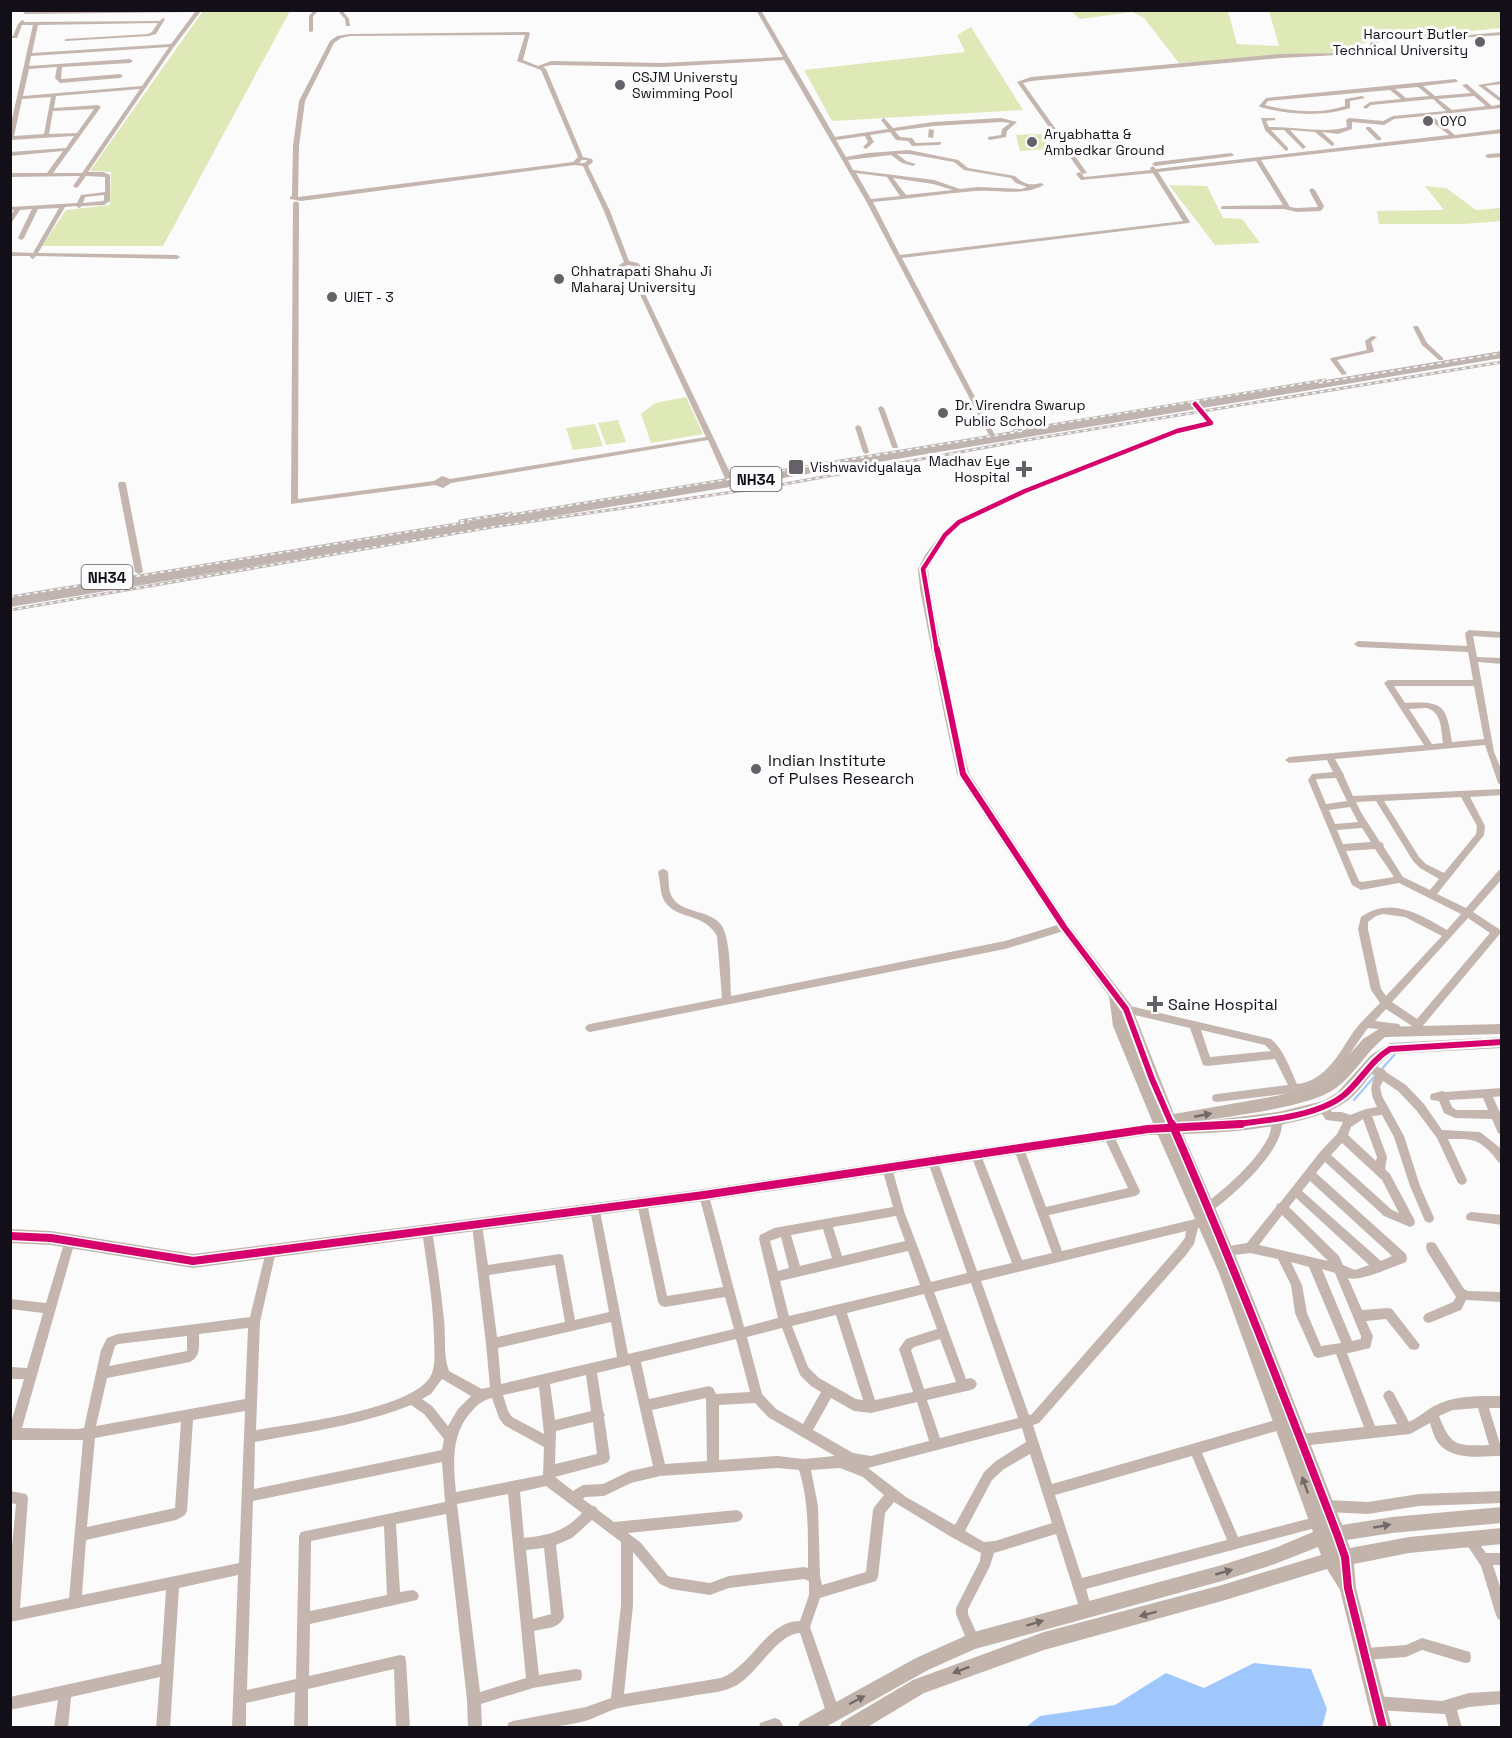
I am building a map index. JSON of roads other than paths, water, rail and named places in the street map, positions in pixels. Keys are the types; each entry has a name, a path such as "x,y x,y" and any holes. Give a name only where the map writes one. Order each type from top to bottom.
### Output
{"highway":[{"name":"NH34","path":"10,602 277,554 1502,349"},
{"name":"NH34","path":"729,479 895,447 992,435 1195,404 1502,354"},
{"name":"NH34","path":"10,594 139,572 277,554"}],"street":[{"path":"311,31 311,16 317,10"},
{"path":"339,10 348,24"},
{"path":"758,10 852,171 992,435"},
{"path":"13,37 26,12 199,11"},
{"path":"76,186 199,11"},
{"path":"20,24 163,20 151,35 66,40"},
{"path":"95,38 98,23"},
{"path":"36,24 11,138 79,134"},
{"path":"64,53 68,24"},
{"path":"627,263 607,211 581,162 544,71 520,61 528,33 354,34 334,40 302,101 296,146 294,502 436,483 443,486 449,481 710,438"},
{"path":"1502,33 1457,37 1428,35 1378,41 1373,43 1371,48 1345,54 1271,57 1031,79 1020,82 1082,175 1257,158 1502,126"},
{"path":"13,37 34,35"},
{"path":"30,55 173,45"},
{"path":"110,90 140,47"},
{"path":"539,67 551,63 662,65 786,58"},
{"path":"27,68 130,61"},
{"path":"60,66 58,79 60,81 120,76"},
{"path":"1362,98 1347,100 1348,107 1337,111 1304,111 1262,106 1265,101 1455,81"},
{"path":"1490,107 1465,85 1502,82"},
{"path":"1481,84 1502,104"},
{"path":"1419,85 1450,111"},
{"path":"10,98 144,87"},
{"path":"1391,88 1405,100"},
{"path":"1366,107 1370,104 1475,94"},
{"path":"46,136 54,95"},
{"path":"1354,135 1349,120 1384,123 1391,118 1502,104"},
{"path":"50,173 97,106 51,110"},
{"path":"1426,114 1450,134"},
{"path":"1273,119 1263,119 1267,129 1286,149"},
{"path":"884,120 899,140 910,139 913,145 939,143"},
{"path":"833,138 1001,120 1014,122 1004,130 1004,136 990,138"},
{"path":"931,127 931,137"},
{"path":"1285,128 1303,147"},
{"path":"1267,129 1338,132 1350,128"},
{"path":"1368,128 1380,139"},
{"path":"1317,131 1332,144"},
{"path":"1153,168 1303,147 1380,139 1502,131"},
{"path":"866,147 872,142 867,134"},
{"path":"10,154 68,149"},
{"path":"892,153 904,162 913,164"},
{"path":"845,159 912,153 953,161 966,169 1013,177 1018,182 1033,188"},
{"path":"1488,156 1502,155"},
{"path":"1257,158 1280,193 1286,208"},
{"path":"297,200 581,162"},
{"path":"898,257 1187,222 1153,168"},
{"path":"852,171 940,183 959,190"},
{"path":"10,185 13,175 50,173 107,175 106,203 14,209 10,223"},
{"path":"889,176 904,197"},
{"path":"977,177 978,189"},
{"path":"868,201 959,190 1021,191 1041,185"},
{"path":"1223,208 1320,209 1321,206 1312,190"},
{"path":"79,206 81,197 107,193"},
{"path":"36,255 62,207"},
{"path":"20,233 35,209"},
{"path":"10,256 177,257"},
{"path":"627,263 641,267 640,271 633,274 620,270 621,266 627,263"},
{"path":"633,274 729,479"},
{"path":"1416,327 1424,344 1441,359"},
{"path":"1344,375 1333,359 1371,351 1368,340 1374,337"},
{"path":"1163,1126 1152,1079 1126,1009 1064,927 960,767 925,590 923,569 940,541 959,522 1025,491 1177,431 1211,423 1195,404"},
{"path":"881,408 895,447"},
{"path":"858,427 866,452"},
{"path":"122,484 139,572"},
{"path":"1502,635 1469,633 1487,742 1502,783"},
{"path":"1358,644 1472,649"},
{"path":"1473,659 1502,661"},
{"path":"1430,747 1388,682 1477,683"},
{"path":"1402,706 1431,704 1437,707 1443,714 1448,745"},
{"path":"1289,760 1487,742"},
{"path":"1330,757 1351,802 1400,879 1499,930 1415,1027"},
{"path":"1340,775 1312,778 1358,885 1400,879"},
{"path":"1324,807 1379,799 1502,792"},
{"path":"1431,895 1480,835 1481,826 1464,794"},
{"path":"1379,799 1416,859 1423,866 1442,876"},
{"path":"1332,827 1365,825"},
{"path":"1341,848 1380,846"},
{"path":"663,872 667,897 672,904 709,918 718,927 722,936 727,1000"},
{"path":"1217,1098 1296,1093 1315,1085 1326,1076 1366,1024 1500,876"},
{"path":"1415,1027 1385,1003 1376,990 1363,929 1365,918 1389,911 1401,912 1448,935"},
{"path":"590,1028 1005,945 1064,927"},
{"path":"1115,995 1120,1026 1149,1098 1205,1218 1288,1423 1301,1440 1327,1506 1327,1531"},
{"path":"1126,1009 1268,1042 1278,1054 1296,1093"},
{"path":"1366,1024 1382,1027 1502,1029"},
{"path":"10,1236 70,1242 193,1261 704,1196 1163,1126 1296,1093 1327,1088 1375,1035 1390,1030 1502,1024"},
{"path":"1194,1025 1207,1062 1278,1054"},
{"path":"1163,1126 1200,1129 1277,1118 1322,1107 1341,1098 1375,1070 1383,1052 1396,1047 1502,1042"},
{"path":"1375,1070 1375,1092 1399,1136 1415,1186 1429,1218"},
{"path":"1375,1070 1399,1084 1411,1096 1433,1128 1441,1135 1462,1180"},
{"path":"1498,1117 1455,1114 1448,1110 1438,1096 1502,1092"},
{"path":"1486,1093 1502,1130"},
{"path":"1322,1107 1328,1116 1342,1116 1351,1121"},
{"path":"1250,1248 1281,1207 1342,1136 1351,1121 1357,1115 1384,1110"},
{"path":"1366,1113 1382,1157 1379,1170"},
{"path":"574,1498 582,1491 604,1490 630,1477 660,1470 778,1462 803,1465 847,1461 871,1462 1026,1423 1040,1415 1182,1251 1205,1218 1234,1188 1273,1139 1279,1129 1277,1118"},
{"path":"1043,1212 1135,1191 1108,1135"},
{"path":"1441,1135 1476,1135 1495,1150 1502,1160"},
{"path":"1324,1155 1388,1213 1410,1222 1388,1181 1342,1136"},
{"path":"1019,1149 1059,1256"},
{"path":"976,1155 1019,1266"},
{"path":"933,1162 1026,1423 1086,1610"},
{"path":"887,1168 911,1245 967,1385 871,1407 859,1407 829,1390 804,1371 785,1322 764,1239 774,1233 899,1211"},
{"path":"1227,1251 1250,1248 1313,1262 1355,1275 1402,1258 1309,1174"},
{"path":"1295,1191 1380,1267"},
{"path":"704,1196 757,1397 772,1413 805,1432 867,1473 893,1494 978,1547 988,1548 1059,1527"},
{"path":"642,1203 662,1298 665,1302 729,1291"},
{"path":"1281,1207 1333,1257 1368,1340 1364,1346 1318,1352 1302,1313 1296,1285 1282,1256"},
{"path":"595,1209 616,1316 645,1406 660,1470"},
{"path":"1471,1216 1502,1220"},
{"path":"1205,1218 1227,1251 1338,1558 1348,1588 1383,1728"},
{"path":"475,1728 474,1700 451,1503 449,1455 450,1437 456,1421 469,1404 481,1395 1019,1266 1205,1218"},
{"path":"827,1224 838,1262"},
{"path":"477,1225 496,1392 503,1414 508,1421 549,1443"},
{"path":"250,1437 374,1414 413,1400 429,1390 437,1378 439,1358 437,1312 427,1231"},
{"path":"785,1232 796,1272"},
{"path":"70,1242 12,1434 76,1435 250,1404"},
{"path":"774,1277 911,1245"},
{"path":"1431,1247 1455,1288 1463,1295 1502,1297"},
{"path":"239,1728 254,1322 271,1251"},
{"path":"483,1271 559,1259 571,1326"},
{"path":"1313,1262 1345,1348 1372,1433"},
{"path":"1429,1318 1457,1306 1463,1295"},
{"path":"10,1304 51,1309"},
{"path":"840,1309 871,1407"},
{"path":"1359,1316 1388,1313 1414,1345"},
{"path":"492,1344 616,1316"},
{"path":"75,1603 89,1433 107,1350 111,1342 118,1339 254,1322"},
{"path":"103,1374 190,1356 193,1331"},
{"path":"936,1444 906,1345 944,1332"},
{"path":"439,1358 446,1375 458,1384 481,1395"},
{"path":"301,1728 305,1536 390,1519 549,1476 604,1458 591,1369"},
{"path":"10,1373 31,1374"},
{"path":"544,1380 550,1427 549,1476 644,1554 664,1580 675,1584 710,1589 729,1582 804,1573 814,1576"},
{"path":"805,1432 829,1390"},
{"path":"645,1406 709,1392 713,1401 713,1466"},
{"path":"1389,1396 1406,1428"},
{"path":"713,1401 757,1397"},
{"path":"413,1400 428,1410 450,1437"},
{"path":"1432,1414 1442,1437 1450,1446 1462,1449 1499,1450 1482,1402"},
{"path":"1301,1440 1406,1428 1423,1423 1432,1414 1446,1406 1502,1402"},
{"path":"80,1535 181,1511 187,1415"},
{"path":"550,1427 599,1415"},
{"path":"1048,1491 1288,1423"},
{"path":"957,1534 988,1476 1000,1465 1033,1445"},
{"path":"1196,1450 1235,1544"},
{"path":"248,1496 449,1455"},
{"path":"803,1465 810,1490 814,1527 814,1576 817,1593 804,1627 833,1713"},
{"path":"513,1486 533,1682"},
{"path":"817,1593 872,1577 879,1510 893,1494"},
{"path":"10,1497 22,1498 14,1550 12,1616 244,1568"},
{"path":"1327,1506 1368,1508 1419,1500 1502,1497"},
{"path":"519,1545 549,1541 571,1533 592,1511"},
{"path":"1078,1586 1235,1544 1327,1531 1502,1515"},
{"path":"613,1528 737,1516"},
{"path":"390,1519 394,1600"},
{"path":"806,1728 922,1664 974,1641 1275,1557 1327,1531"},
{"path":"854,1726 920,1686 978,1663 1044,1641 1222,1593 1338,1558 1410,1545 1502,1536"},
{"path":"617,1702 627,1605 627,1539"},
{"path":"1469,1539 1484,1559 1502,1615"},
{"path":"528,1626 555,1620 558,1617 549,1541"},
{"path":"974,1641 962,1614 962,1608 986,1562 988,1548"},
{"path":"1484,1559 1502,1559"},
{"path":"162,1728 172,1583"},
{"path":"303,1619 413,1596"},
{"path":"513,1728 586,1713 617,1702 727,1684 741,1677 786,1629 797,1625 804,1627"},
{"path":"1365,1654 1406,1651 1422,1644 1465,1658"},
{"path":"240,1698 400,1660 403,1728"},
{"path":"10,1704 166,1669"},
{"path":"474,1700 533,1682 576,1675"},
{"path":"61,1728 65,1692"},
{"path":"1377,1703 1449,1707 1469,1700 1502,1697"},
{"path":"1449,1707 1456,1728"},
{"path":"765,1728 775,1725 778,1728"}],"water":[{"path":"1254,1663 1311,1669 1327,1709 1322,1727 1026,1727 1040,1716 1115,1705 1166,1673 1204,1688"}],"waterway":[{"path":"1381,1070 1395,1054"},
{"path":"1354,1100 1375,1076"}],"railway":[{"path":"1319,383 1502,353"},
{"path":"10,610 492,527 768,487 1015,442 1502,362"},
{"path":"1014,431 1325,380"},
{"path":"505,516 1023,431"},
{"path":"460,521 511,513"},
{"path":"10,597 469,522"}],"place":[{"name":"Harcourt Butler Technical University","path":"1480,42"},
{"name":"CSJM Universty Swimming Pool","path":"620,85"},
{"name":"OYO","path":"1428,121"},
{"name":"Aryabhatta & Ambedkar Ground","path":"1032,142"},
{"name":"Chhatrapati Shahu Ji Maharaj University","path":"559,279"},
{"name":"UIET - 3","path":"332,297"},
{"name":"Dr. Virendra Swarup Public School","path":"943,413"},
{"name":"Vishwavidyalaya","path":"796,467"},
{"name":"Madhav Eye Hospital","path":"1024,469"},
{"name":"Indian Institute of Pulses Research","path":"756,769"},
{"name":"Saine Hospital","path":"1155,1004"}]}
